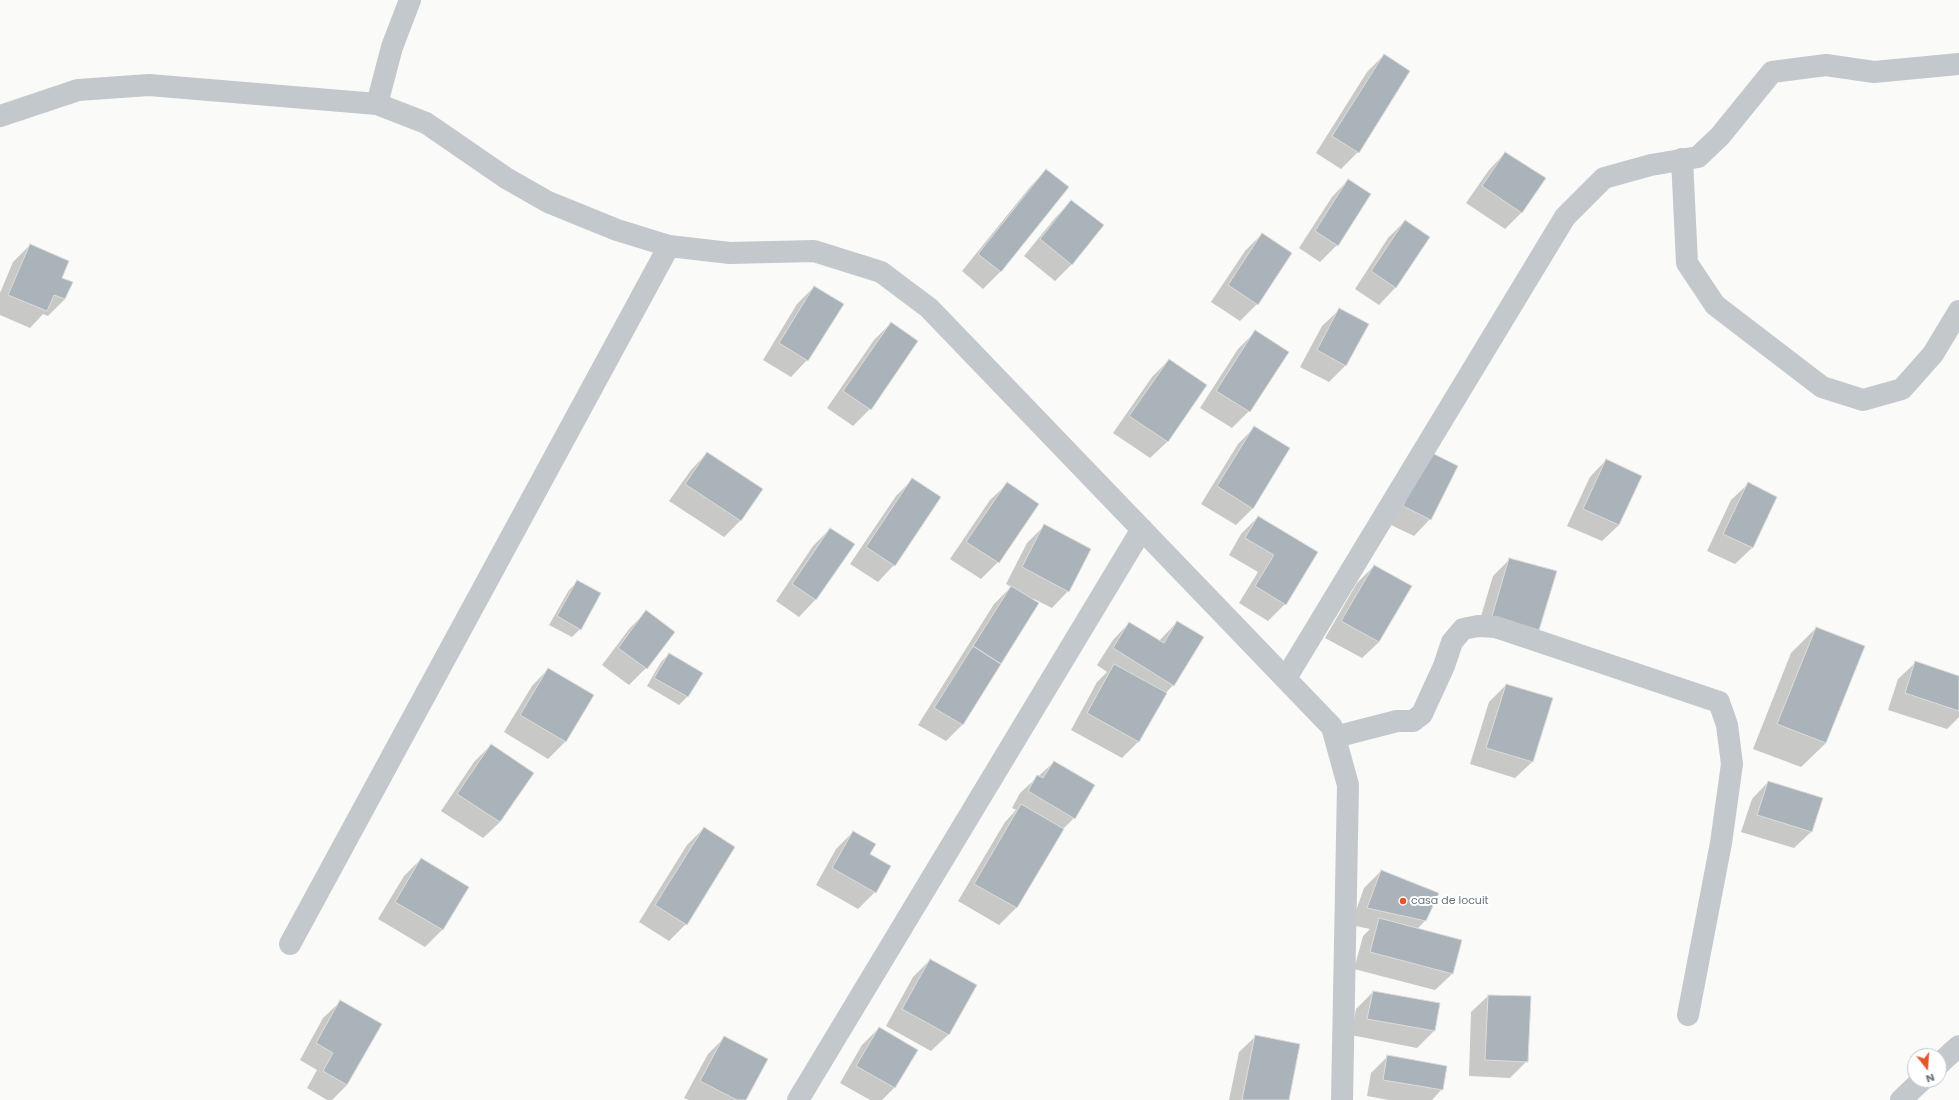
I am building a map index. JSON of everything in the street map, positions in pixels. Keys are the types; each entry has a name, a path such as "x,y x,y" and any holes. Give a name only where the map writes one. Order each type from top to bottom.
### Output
{"street":[{"path":"377,104 392,47 410,0"},
{"path":"1286,678 1565,217 1604,178 1698,156 1720,136 1772,72 1826,64 1874,72 1959,64"},
{"path":"0,116 78,90 149,85 377,104 426,123 506,178 548,202 617,230 669,246 730,253 814,251 880,272 929,308 1332,727 1348,785 1342,1100"},
{"path":"1682,159 1687,263 1715,305 1822,387 1863,400 1902,389 1933,354 1959,311"},
{"path":"290,944 669,246"},
{"path":"798,1100 1142,528"},
{"path":"1335,737 1397,721 1413,721 1422,714 1444,666 1452,642 1463,629 1478,626 1496,627 1719,702 1726,725 1732,764 1721,843 1688,1015"},
{"path":"1947,1057 1959,1046"},
{"path":"1902,1100 1914,1088"}],"building":[{"path":"1384,54 1410,71 1359,153 1332,136"},
{"path":"1505,152 1546,178 1522,213 1482,186"},
{"path":"1046,169 1069,187 1001,272 978,254"},
{"path":"1348,179 1371,194 1338,246 1315,231"},
{"path":"1071,200 1104,225 1072,265 1040,239"},
{"path":"1405,220 1430,237 1396,288 1371,271"},
{"path":"1262,233 1292,253 1258,305 1228,285"},
{"path":"30,244 69,261 62,278 73,282 65,299 54,295 47,311 8,295"},
{"path":"814,286 844,304 808,361 779,343"},
{"path":"1339,308 1369,324 1346,366 1317,350"},
{"path":"891,322 918,341 871,410 843,391"},
{"path":"1255,330 1289,352 1250,412 1216,391"},
{"path":"1169,359 1207,385 1168,442 1129,416"},
{"path":"1254,426 1290,448 1253,509 1217,486"},
{"path":"707,452 763,489 741,521 685,484"},
{"path":"1430,452 1458,466 1431,520 1403,506"},
{"path":"1606,459 1642,476 1619,525 1583,509"},
{"path":"912,478 941,497 895,566 866,547"},
{"path":"1007,482 1039,504 999,563 966,542"},
{"path":"1748,482 1777,497 1753,548 1723,534"},
{"path":"1258,516 1318,552 1286,605 1255,586 1274,555 1245,538"},
{"path":"1044,524 1091,549 1069,592 1022,567"},
{"path":"830,528 855,544 816,600 792,584"},
{"path":"1509,558 1557,571 1539,630 1492,616"},
{"path":"1374,565 1412,586 1379,642 1341,621"},
{"path":"577,580 601,593 581,630 557,616"},
{"path":"1011,586 1039,603 1001,664 973,646"},
{"path":"646,610 675,632 647,669 618,648"},
{"path":"1177,621 1204,637 1174,686 1113,648 1129,622 1164,643"},
{"path":"1816,627 1865,646 1826,743 1777,724"},
{"path":"973,646 1001,664 963,725 934,708"},
{"path":"669,653 703,673 688,697 654,678"},
{"path":"1915,661 1959,676 1959,711 1905,693"},
{"path":"1114,664 1167,693 1139,742 1087,713"},
{"path":"548,668 594,695 566,742 520,715"},
{"path":"1506,684 1553,698 1533,762 1486,748"},
{"path":"491,744 534,773 500,822 457,794"},
{"path":"1054,761 1095,785 1075,819 1028,791 1037,775 1043,778"},
{"path":"1768,781 1823,798 1812,832 1757,815"},
{"path":"1021,804 1064,829 1017,908 974,884"},
{"path":"704,827 735,847 687,925 655,905"},
{"path":"853,831 876,844 870,854 891,866 876,893 832,868"},
{"path":"421,858 469,887 443,930 395,902"},
{"name":"casa de locuit","path":"1381,870 1439,893 1426,921 1367,908"},
{"path":"1379,918 1462,940 1453,974 1370,952"},
{"path":"930,959 977,985 949,1035 902,1009"},
{"path":"1373,991 1440,1003 1435,1031 1367,1019"},
{"path":"1488,995 1531,996 1528,1062 1485,1060"},
{"path":"340,1000 382,1024 347,1085 323,1071 333,1053 316,1043"},
{"path":"879,1027 918,1050 895,1088 856,1066"},
{"path":"1255,1035 1300,1044 1289,1100 1242,1100"},
{"path":"724,1036 768,1059 746,1100 737,1100 700,1081"},
{"path":"1387,1055 1447,1066 1443,1090 1383,1080"}],"place":[{"name":"casa de locuit","path":"1403,901"}]}
